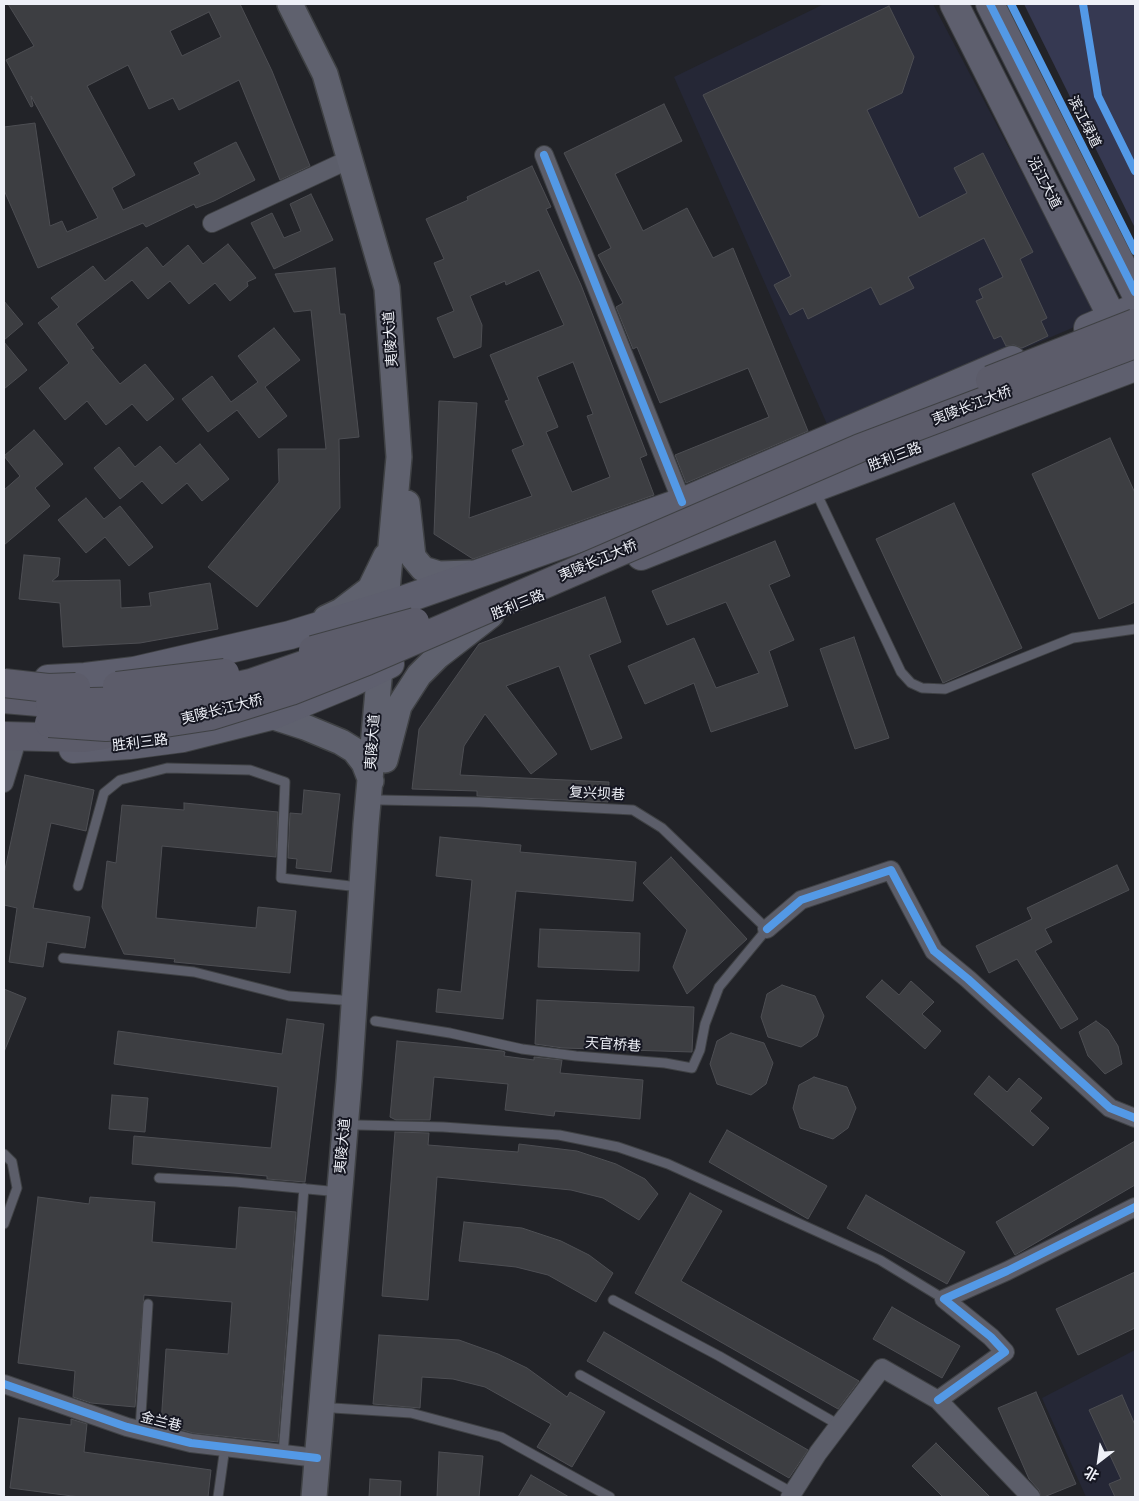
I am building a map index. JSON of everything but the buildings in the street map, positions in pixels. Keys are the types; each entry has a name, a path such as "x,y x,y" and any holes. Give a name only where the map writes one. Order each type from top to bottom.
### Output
{"highway":[{"name":"夷陵长江大桥","path":"49,713 175,700 251,683 306,666 401,609 1051,354 1128,316"},
{"name":"夷陵长江大桥","path":"49,713 106,726 165,724 211,716 292,691 368,661 860,448 1135,344"},
{"path":"4,681 48,688 127,686 220,674 401,609"},
{"path":"4,699 49,713"},
{"path":"4,718 49,713"},
{"path":"7,745 84,738 165,724"}],"main road":[{"name":"夷陵大道","path":"290,4 325,74 387,288 401,511 401,609 387,665 357,1126 326,1497"},
{"name":"夷陵大道","path":"306,4 336,70 398,286 410,457 401,511"},
{"name":"沿江大道","path":"954,4 1128,316 1135,362"},
{"path":"990,4 1135,292"},
{"path":"4,681 85,677 134,671 401,609 485,572 682,502 1128,316"},
{"name":"胜利三路","path":"7,745 130,746 183,738 271,716 325,694 491,615 814,488 1135,367"},
{"path":"401,511 413,557 423,569 439,574 485,572"},
{"path":"290,635 341,611 370,589 388,552 401,511"},
{"path":"378,781 399,706 419,675 438,656 491,615"},
{"path":"271,716 306,726 342,742 354,750 378,781"},
{"name":"夷陵大道","path":"314,1497 340,1192 362,888 378,781"}],"street":[{"path":"544,155 682,502"},
{"path":"212,223 350,159"},
{"path":"4,783 7,745"},
{"path":"767,929 801,900 891,870 934,951 968,979 1110,1108 1135,1118"},
{"path":"938,1400 1005,1352 992,1337 944,1299 1007,1271 1135,1207"},
{"path":"792,1495 839,1425 882,1368 938,1400 1031,1497"},
{"name":"金兰巷","path":"4,1384 140,1430 191,1443 317,1458"}],"lane":[{"path":"814,488 901,672 911,683 922,688 945,688 1072,638 1135,628"},
{"path":"78,886 104,793 120,780 167,768 250,770 285,782 281,878 362,888"},
{"name":"复兴坝巷","path":"378,781 478,802 633,810 662,828 767,929"},
{"name":"天官桥巷","path":"374,1021 450,1033 522,1049 576,1056 665,1063 692,1068 700,1050 705,1024 719,987 767,929"},
{"path":"63,958 194,972 289,996 354,1001"},
{"path":"357,1126 443,1127 559,1135 618,1147 668,1164 871,1256 944,1299"},
{"path":"4,1154 12,1162 17,1188 4,1224"},
{"path":"159,1178 236,1182 340,1192"},
{"path":"283,1454 304,1188"},
{"path":"613,1300 719,1356 839,1425"},
{"path":"140,1430 148,1304"},
{"path":"580,1375 792,1495"},
{"path":"333,1408 411,1413 502,1437 610,1497"},
{"path":"218,1497 225,1447"}],"shaded area":[{"path":"824,4 933,4 1098,317 830,431 674,77"},
{"path":"1024,4 1135,4 1135,228"},
{"path":"1135,1350 1135,1497 1086,1497 1042,1398"}],"cycle path":[{"path":"990,4 1135,292"},
{"name":"滨江绿道","path":"1011,4 1135,251"},
{"path":"1083,4 1098,96 1135,171"},
{"path":"544,155 682,502"},
{"path":"767,929 801,900 891,870 934,951 968,979 1110,1108 1135,1118"},
{"path":"938,1400 1005,1352 991,1337 944,1299 1007,1271 1135,1207"},
{"path":"4,1384 127,1427 191,1443 317,1458"}]}
